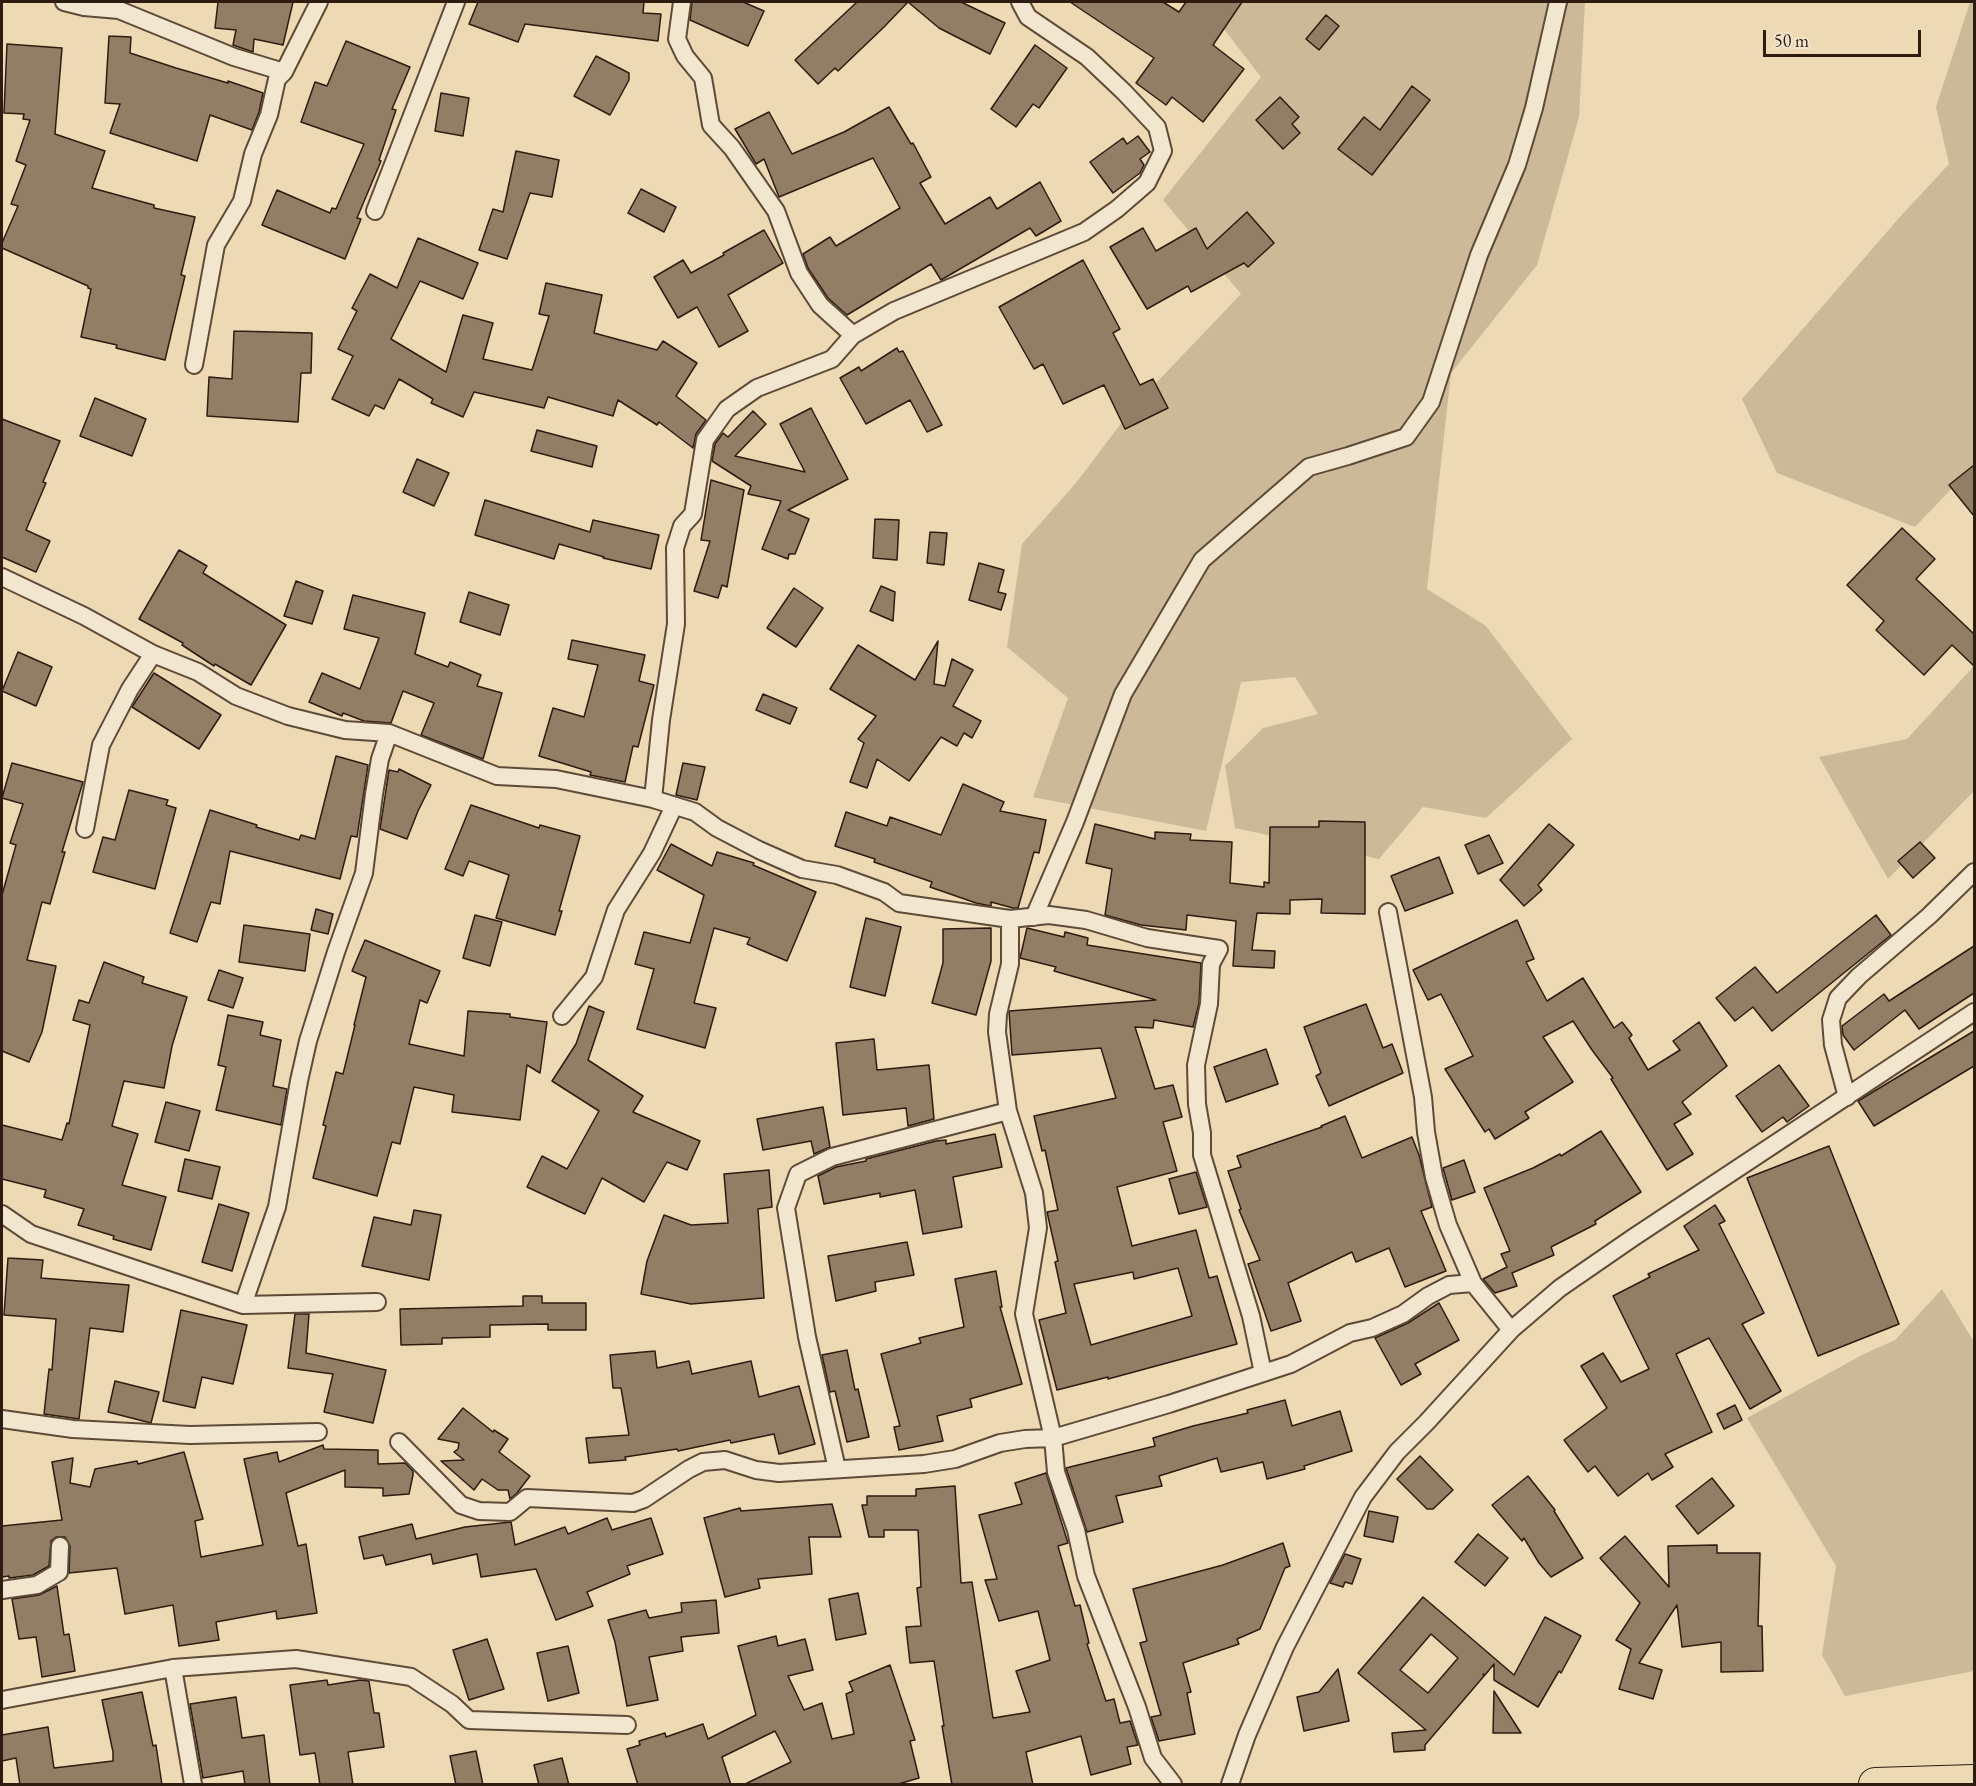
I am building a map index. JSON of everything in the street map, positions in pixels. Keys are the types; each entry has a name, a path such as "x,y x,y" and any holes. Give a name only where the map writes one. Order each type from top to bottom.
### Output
{"highway":[{"path":"1875,1785 1974,1780"}],"street":[{"path":"64,2 84,7 119,10 234,57 284,72"},
{"path":"194,365 216,245 242,201 253,154 269,115 277,79 284,72 319,2"},
{"path":"375,211 456,2"},
{"path":"682,2 677,39 685,56 703,78 711,125 732,148 776,211 799,273 820,305 853,335"},
{"path":"653,799 661,720 676,624 675,548 682,526 693,514 705,440 727,409 757,388 832,359 853,335 894,311 1084,232 1117,209 1147,183 1163,151 1157,127 1124,92 1087,57 1028,17 1020,2"},
{"path":"1034,917 1075,822 1123,694 1202,560 1309,467 1406,437 1431,402 1479,255 1517,165 1534,108 1558,2"},
{"path":"2,577 84,616 153,654 198,672 236,696 288,716 345,730 389,733 498,776 556,779 653,799 695,812 727,833 802,869 837,875 884,892 899,903 1010,919 1049,915 1086,920 1147,938 1219,949 1211,964 1209,1004 1196,1065 1202,1155 1241,1282 1263,1373"},
{"path":"85,829 101,745 130,689 153,654"},
{"path":"243,1305 277,1207 308,1041 364,873 374,794 389,733"},
{"path":"562,1017 594,977 616,910 652,853 674,806"},
{"path":"1847,1097 1833,1046 1831,1020 1838,998 1859,976 1929,916 1974,872"},
{"path":"1388,912 1423,1097 1434,1177 1448,1225 1473,1283 1511,1330"},
{"path":"1010,919 1010,964 996,1032 1008,1112 1034,1193 1038,1228 1024,1314 1053,1438 1056,1472 1076,1530 1086,1576 1137,1707 1153,1758 1173,1785"},
{"path":"1230,1785 1247,1735 1285,1647 1363,1497 1397,1452 1511,1330 1560,1288 1974,1012"},
{"path":"837,1469 807,1337 786,1208 798,1174 832,1157 1008,1112"},
{"path":"2,1214 31,1234 243,1305 377,1302"},
{"path":"399,1442 461,1505 479,1511 510,1512 527,1498 633,1503 644,1499 703,1462 725,1460 756,1470 779,1473 924,1464 955,1459 1000,1443 1053,1438 1169,1404 1291,1364 1350,1333 1372,1328 1402,1314 1449,1285 1473,1283"},
{"path":"2,1419 73,1429 190,1435 318,1432"},
{"path":"2,1590 37,1585 59,1572 60,1546"},
{"path":"2,1700 173,1668 296,1659 411,1677 452,1704 469,1720 627,1725"},
{"path":"173,1668 193,1785"}],"shaded area":[{"path":"1203,2 1585,2 1579,117 1537,265 1451,373 1427,589 1486,626 1572,739 1486,818 1423,807 1379,859 1235,828 1225,766 1263,728 1318,714 1295,677 1241,682 1206,831 1033,797 1068,698 1007,647 1022,544 1076,483 1135,405 1241,294 1163,200 1261,77"},
{"path":"1970,2 1974,2 1974,465 1915,527 1777,473 1742,399 1899,218 1949,164 1936,107"},
{"path":"1974,666 1974,791 1888,879 1819,757 1907,739"},
{"path":"1942,1289 1974,1342 1974,1671 1845,1696 1822,1655 1836,1566 1747,1418 1864,1354 1895,1340"}],"building":[{"path":"218,2 293,2 283,45 254,39 253,52 233,45 236,30 215,28"},
{"path":"478,2 644,2 643,13 661,14 658,41 525,24 518,42 469,24"},
{"path":"692,2 743,2 764,11 748,46 690,20"},
{"path":"857,2 908,2 838,71 835,68 818,84 795,60"},
{"path":"908,2 961,2 1005,23 990,54 939,28"},
{"path":"1070,2 1163,2 1179,12 1186,2 1242,2 1213,45 1244,69 1203,122 1172,97 1166,105 1136,83 1154,58"},
{"path":"1326,15 1339,26 1319,50 1306,39"},
{"path":"109,36 131,37 130,53 263,93 252,130 210,115 197,161 110,133 120,104 105,103"},
{"path":"346,41 410,67 392,109 396,110 379,160 381,161 357,218 361,219 345,259 262,225 277,190 330,213 332,208 336,209 364,144 301,122 315,82 327,86"},
{"path":"7,44 62,48 55,134 105,151 92,188 154,205 154,208 195,217 181,275 185,276 165,360 81,337 91,289 2,248 18,206 11,204 26,165 16,161 30,120 23,119 24,114 4,113"},
{"path":"1035,45 1067,68 1039,108 1033,104 1016,127 991,109"},
{"path":"596,56 629,73 629,80 610,115 574,96"},
{"path":"1412,86 1430,100 1372,175 1338,149 1364,117 1380,130"},
{"path":"441,93 469,98 463,136 435,131"},
{"path":"1280,97 1299,117 1292,124 1300,133 1283,149 1256,120"},
{"path":"889,107 911,144 913,143 931,177 920,183 945,224 990,197 997,209 1040,182 1061,221 1036,236 1030,228 941,280 931,264 847,315 828,298 808,268 803,254 830,237 836,246 900,208 873,158 779,197 764,159 756,164 735,129 769,112 792,154 844,132"},
{"path":"1138,136 1150,152 1140,159 1144,165 1140,173 1113,193 1090,162 1123,138 1127,144"},
{"path":"516,151 559,160 552,197 530,193 507,259 479,250 493,209 503,212"},
{"path":"641,189 676,207 664,232 628,213"},
{"path":"1247,212 1274,243 1248,267 1244,263 1191,292 1188,286 1147,309 1110,247 1143,228 1156,251 1196,228 1207,249"},
{"path":"764,230 783,263 728,295 748,331 719,347 697,307 678,318 654,277 683,260 691,273"},
{"path":"418,238 478,263 463,299 420,281 391,339 446,372 463,315 493,323 483,359 532,370 549,316 539,314 546,283 602,295 594,333 657,350 663,341 697,363 676,396 706,420 696,434 693,448 659,422 657,425 618,400 613,416 548,397 544,408 474,392 463,417 431,403 433,399 399,379 384,409 375,405 369,416 332,399 353,356 338,349 357,311 352,308 370,274 397,288"},
{"path":"1083,260 1120,329 1113,333 1140,385 1153,379 1168,408 1125,429 1104,385 1063,404 1043,364 1034,369 999,307"},
{"path":"234,331 312,333 311,373 301,373 298,422 207,416 209,377 232,379"},
{"path":"897,348 899,352 903,351 942,425 927,432 910,400 866,424 840,378 859,367 861,371"},
{"path":"95,398 146,419 132,456 80,436"},
{"path":"811,408 848,479 788,510 809,519 795,554 789,554 788,559 762,549 781,501 748,494 751,486 712,461 715,444 723,433 728,437 753,411 766,424 735,456 805,472 780,424"},
{"path":"2,419 60,441 43,482 46,483 26,530 50,541 36,572 2,557"},
{"path":"537,430 597,446 592,467 531,451"},
{"path":"417,459 449,473 434,506 403,492"},
{"path":"1974,465 1974,516 1949,485"},
{"path":"711,480 744,490 727,587 722,585 718,598 694,591 710,541 701,540"},
{"path":"485,500 590,532 593,520 659,535 651,569 603,558 559,544 554,559 475,535"},
{"path":"875,519 899,520 897,560 873,558"},
{"path":"1902,528 1935,559 1916,579 1974,634 1974,666 1952,645 1924,675 1876,630 1884,621 1847,585"},
{"path":"930,532 947,533 944,565 927,563"},
{"path":"179,550 207,566 203,573 286,625 251,685 215,664 214,666 182,645 183,643 139,619"},
{"path":"979,563 1004,570 998,592 1006,594 1001,610 969,600"},
{"path":"296,581 323,591 312,624 284,616"},
{"path":"881,586 895,592 893,621 870,611"},
{"path":"794,588 823,608 796,647 767,628"},
{"path":"469,592 509,605 500,635 460,622"},
{"path":"353,595 425,613 415,654 448,667 450,662 481,675 477,686 502,693 483,759 421,735 434,703 403,691 391,723 364,721 343,713 342,716 309,702 322,673 360,689 379,638 344,629"},
{"path":"572,640 645,655 639,681 654,685 638,747 633,746 625,782 590,775 591,772 539,756 553,708 584,717 598,665 568,659"},
{"path":"938,641 934,684 945,686 952,659 973,670 953,706 981,721 972,738 964,733 957,746 941,737 909,781 877,759 867,788 850,782 864,743 858,739 876,716 830,689 858,645 915,680"},
{"path":"18,652 52,667 36,706 2,691"},
{"path":"154,673 221,715 199,749 132,707"},
{"path":"763,694 797,708 790,724 756,710"},
{"path":"336,756 368,765 357,837 351,836 340,879 230,851 220,904 211,902 197,942 170,933 210,810 299,840 301,835 315,839"},
{"path":"12,763 83,782 62,852 65,852 50,904 42,902 27,960 56,966 42,1032 29,1062 2,1051 2,895 16,845 10,843 23,804 2,798"},
{"path":"683,763 705,767 697,800 676,795"},
{"path":"399,769 431,785 407,839 380,829 389,770 398,772"},
{"path":"963,784 1004,802 1000,811 1046,820 1039,853 1034,852 1018,908 991,902 991,906 976,903 930,887 932,882 835,846 846,812 887,826 890,817 941,835"},
{"path":"129,790 168,800 166,805 176,808 155,889 93,872 103,837 115,840"},
{"path":"471,805 539,828 540,825 580,836 559,911 562,911 555,935 496,918 509,875 469,861 463,876 445,869"},
{"path":"1319,821 1365,822 1365,914 1321,913 1322,899 1290,900 1290,914 1257,913 1252,950 1275,951 1274,968 1233,966 1236,921 1187,915 1186,930 1141,925 1105,915 1112,869 1086,863 1095,824 1155,839 1155,832 1191,834 1190,840 1232,842 1230,883 1264,887 1264,882 1269,883 1270,827 1319,827"},
{"path":"1549,824 1574,845 1538,885 1542,890 1524,906 1500,880"},
{"path":"1489,835 1503,863 1478,874 1465,845"},
{"path":"1920,842 1935,858 1913,878 1898,861"},
{"path":"671,844 712,866 717,852 754,863 753,865 816,892 787,961 747,944 750,938 714,928 694,1003 716,1008 705,1048 637,1029 654,969 635,964 644,932 690,943 704,895 657,870"},
{"path":"1439,857 1453,893 1405,911 1391,876"},
{"path":"316,909 333,914 328,934 311,930"},
{"path":"475,915 502,922 490,966 463,958"},
{"path":"1876,915 1891,935 1772,1031 1753,1007 1735,1021 1716,998 1755,967 1777,993"},
{"path":"866,918 901,927 885,996 850,987"},
{"path":"1517,920 1534,959 1526,962 1547,1001 1583,978 1614,1028 1622,1022 1632,1035 1629,1038 1648,1070 1680,1050 1673,1041 1699,1022 1727,1066 1682,1102 1691,1114 1674,1124 1693,1154 1667,1170 1611,1079 1613,1078 1573,1021 1543,1037 1573,1082 1525,1112 1529,1118 1495,1139 1489,1129 1485,1132 1445,1069 1473,1056 1441,994 1428,1000 1413,970"},
{"path":"244,925 310,934 305,971 239,962"},
{"path":"991,928 991,961 976,1015 932,1003 943,963 943,929"},
{"path":"1027,928 1064,937 1065,932 1088,938 1087,945 1201,963 1199,1003 1193,1027 1154,1020 1153,1028 1135,1027 1155,1089 1173,1085 1182,1117 1163,1122 1177,1171 1117,1187 1132,1246 1196,1230 1209,1278 1217,1276 1237,1344 1108,1379 1108,1377 1057,1390 1039,1320 1066,1313 1047,1212 1058,1210 1045,1150 1042,1151 1034,1116 1116,1098 1101,1048 1012,1055 1009,1011 1156,1000 1054,971 1056,967 1020,958","holes":["1178,1268 1192,1316 1091,1345 1074,1284 1133,1272 1134,1279"]},
{"path":"365,940 440,971 427,1003 420,1000 409,1044 464,1056 468,1011 510,1014 510,1017 547,1022 540,1073 527,1065 520,1120 452,1112 454,1095 414,1087 400,1144 392,1142 377,1196 313,1178 336,1072 343,1074 366,977 352,971"},
{"path":"1974,946 1974,993 1919,1029 1905,1010 1854,1050 1843,1035 1842,1026 1884,994 1889,1001"},
{"path":"104,962 144,977 142,983 187,997 172,1046 164,1088 124,1081 112,1126 138,1134 122,1185 166,1197 151,1250 113,1239 114,1236 78,1225 84,1209 44,1197 46,1190 2,1179 2,1125 62,1140 67,1123 69,1124 90,1025 73,1020 79,1000 89,1003"},
{"path":"219,970 243,978 233,1008 208,1000"},
{"path":"1366,1004 1383,1048 1392,1044 1403,1073 1329,1106 1316,1076 1321,1073 1304,1027"},
{"path":"589,1006 604,1012 588,1060 643,1096 633,1112 700,1141 687,1170 667,1162 644,1202 602,1178 585,1214 527,1187 542,1156 567,1169 599,1111 552,1081 576,1044"},
{"path":"228,1015 263,1022 260,1035 281,1040 273,1086 287,1089 281,1125 216,1110 226,1067 218,1065"},
{"path":"1974,1031 1974,1066 1874,1126 1858,1101"},
{"path":"874,1039 877,1070 929,1065 934,1119 908,1126 906,1108 843,1115 836,1043"},
{"path":"1266,1049 1278,1084 1226,1102 1214,1067"},
{"path":"1779,1065 1809,1106 1787,1122 1783,1117 1762,1132 1736,1096"},
{"path":"166,1102 200,1111 189,1151 155,1142"},
{"path":"823,1107 830,1147 814,1154 811,1141 763,1150 757,1119"},
{"path":"1345,1116 1362,1158 1412,1137 1432,1207 1421,1211 1446,1271 1405,1287 1389,1248 1356,1262 1352,1252 1288,1283 1301,1321 1271,1331 1248,1264 1260,1260 1239,1210 1241,1209 1228,1171 1241,1167 1237,1156 1322,1127"},
{"path":"1601,1131 1641,1192 1595,1221 1596,1224 1551,1247 1554,1255 1512,1273 1517,1286 1495,1293 1483,1279 1507,1267 1501,1254 1510,1251 1484,1188 1560,1154 1561,1156"},
{"path":"995,1134 1002,1167 953,1177 962,1227 923,1234 915,1190 880,1197 880,1193 824,1204 818,1176 836,1167 936,1141 946,1140 946,1144"},
{"path":"1829,1146 1899,1324 1818,1356 1747,1178"},
{"path":"185,1159 220,1167 212,1199 178,1191"},
{"path":"1464,1160 1475,1192 1452,1200 1443,1168"},
{"path":"769,1170 772,1207 758,1209 764,1298 691,1304 641,1294 647,1261 664,1215 691,1225 728,1223 724,1174"},
{"path":"1196,1172 1207,1207 1179,1214 1169,1179"},
{"path":"219,1204 249,1213 232,1271 202,1262"},
{"path":"1715,1205 1725,1221 1719,1224 1764,1313 1742,1324 1781,1391 1750,1409 1709,1338 1676,1354 1712,1432 1665,1454 1673,1467 1652,1480 1648,1473 1618,1496 1595,1466 1588,1472 1564,1440 1607,1408 1581,1366 1603,1353 1621,1382 1649,1369 1613,1296 1650,1277 1648,1274 1699,1250 1684,1226"},
{"path":"414,1210 441,1215 429,1280 362,1266 374,1217 411,1225"},
{"path":"907,1242 914,1275 875,1282 876,1291 836,1301 828,1256"},
{"path":"8,1258 43,1260 41,1278 129,1285 123,1332 90,1328 79,1419 44,1414 49,1369 52,1370 56,1319 4,1315"},
{"path":"996,1271 1002,1307 1000,1307 1022,1384 970,1399 972,1407 937,1416 943,1441 899,1450 894,1427 900,1426 881,1354 921,1343 919,1338 964,1327 955,1279"},
{"path":"523,1296 542,1296 542,1303 586,1303 586,1330 548,1330 548,1324 490,1325 490,1337 442,1338 442,1344 401,1345 400,1309 523,1306"},
{"path":"1439,1303 1459,1340 1415,1364 1421,1374 1401,1385 1375,1338 1408,1323"},
{"path":"181,1310 247,1325 233,1384 202,1377 195,1408 163,1401"},
{"path":"295,1314 309,1314 306,1353 386,1370 373,1423 324,1412 333,1374 288,1368"},
{"path":"847,1350 855,1390 858,1389 869,1437 847,1442 835,1391 830,1392 822,1355"},
{"path":"655,1351 657,1368 689,1361 692,1374 751,1361 759,1397 799,1386 815,1444 779,1454 774,1434 731,1443 730,1440 678,1451 677,1449 625,1457 626,1460 589,1463 586,1438 629,1435 621,1388 613,1388 610,1355"},
{"path":"115,1381 159,1392 151,1423 108,1412"},
{"path":"1285,1400 1292,1426 1340,1411 1352,1451 1304,1466 1305,1469 1267,1479 1263,1462 1221,1472 1217,1458 1159,1476 1162,1486 1116,1496 1123,1522 1087,1532 1066,1468 1155,1446 1153,1438 1248,1413 1247,1410"},
{"path":"1735,1405 1742,1420 1724,1429 1717,1414"},
{"path":"463,1408 493,1432 494,1430 508,1439 499,1452 530,1476 510,1499 508,1490 498,1490 482,1479 474,1490 441,1461 464,1460 454,1452 458,1449 459,1443 438,1439"},
{"path":"323,1445 324,1449 378,1450 378,1464 405,1463 413,1471 413,1475 409,1494 383,1496 383,1488 345,1487 345,1470 286,1493 298,1546 306,1544 317,1613 277,1619 276,1611 216,1622 219,1640 179,1646 173,1605 125,1614 117,1568 69,1573 70,1546 65,1537 56,1537 51,1541 49,1566 33,1575 2,1577 2,1526 62,1520 52,1462 73,1458 70,1483 90,1487 95,1469 137,1461 138,1464 184,1452 203,1519 195,1521 201,1557 263,1545 244,1459 277,1452 279,1462"},
{"path":"1420,1456 1453,1490 1433,1509 1427,1509 1397,1479"},
{"path":"1046,1473 1068,1543 1058,1546 1075,1606 1080,1605 1089,1643 1087,1644 1106,1701 1114,1699 1120,1723 1130,1721 1138,1745 1127,1747 1131,1764 1091,1775 1081,1736 1026,1752 1033,1785 952,1785 934,1661 910,1663 906,1627 921,1626 917,1588 921,1587 918,1530 884,1530 884,1537 869,1537 862,1505 867,1505 867,1496 916,1496 916,1489 955,1486 961,1583 972,1582 993,1718 1030,1712 1016,1671 1050,1660 1038,1611 999,1621 985,1580 997,1579 979,1515 1022,1504 1015,1483"},
{"path":"1528,1476 1555,1510 1583,1558 1551,1577 1539,1563 1524,1538 1522,1541 1492,1505"},
{"path":"1712,1478 1734,1506 1698,1534 1676,1506"},
{"path":"832,1504 841,1537 809,1537 812,1574 758,1579 760,1588 725,1597 704,1518 740,1508 741,1511"},
{"path":"1369,1511 1398,1517 1393,1542 1364,1536"},
{"path":"607,1518 612,1530 651,1518 663,1554 627,1566 630,1574 587,1592 593,1606 556,1620 536,1569 481,1577 477,1554 433,1564 431,1554 386,1565 383,1555 364,1559 359,1537 412,1524 416,1539 465,1527 511,1522 515,1545 565,1527 568,1534"},
{"path":"1478,1534 1508,1558 1485,1586 1455,1562"},
{"path":"1625,1536 1669,1587 1668,1546 1717,1545 1717,1553 1760,1553 1758,1626 1762,1626 1763,1671 1721,1672 1721,1642 1682,1647 1677,1605 1639,1663 1662,1670 1653,1699 1619,1689 1631,1649 1616,1640 1640,1603 1600,1558"},
{"path":"1283,1543 1290,1566 1285,1568 1260,1629 1237,1639 1239,1644 1183,1663 1191,1692 1187,1693 1195,1734 1159,1741 1151,1717 1161,1715 1140,1643 1147,1641 1133,1589 1223,1565"},
{"path":"1345,1554 1361,1559 1352,1584 1345,1582 1343,1587 1330,1583"},
{"path":"57,1586 64,1635 69,1634 75,1671 42,1677 36,1637 19,1639 12,1599 39,1595"},
{"path":"858,1593 866,1634 836,1640 829,1599"},
{"path":"1423,1597 1514,1675 1545,1617 1581,1636 1561,1673 1559,1671 1538,1707 1494,1680 1494,1664 1485,1675 1483,1674 1484,1676 1425,1745 1425,1750 1394,1752 1392,1733 1426,1730 1358,1673","holes":["1431,1634 1458,1658 1428,1693 1400,1670"]},
{"path":"716,1600 719,1633 681,1637 683,1651 649,1657 658,1700 627,1706 615,1642 608,1620 646,1610 649,1618 682,1612 681,1603"},
{"path":"776,1636 778,1646 805,1639 813,1670 788,1676 804,1710 822,1703 832,1739 854,1734 846,1694 853,1691 849,1682 890,1665 915,1740 910,1741 919,1778 895,1785 743,1785 791,1762 775,1731 722,1757 731,1785 638,1785 627,1749 640,1745 639,1741 665,1733 666,1737 703,1724 708,1739 756,1715 738,1646"},
{"path":"487,1639 504,1689 469,1700 453,1650"},
{"path":"568,1646 579,1693 548,1701 537,1653"},
{"path":"1338,1669 1349,1721 1304,1731 1297,1697 1319,1692"},
{"path":"327,1680 328,1685 360,1680 369,1681 374,1713 379,1713 384,1747 348,1752 353,1785 320,1785 315,1753 300,1755 290,1685"},
{"path":"1494,1691 1521,1733 1493,1733"},
{"path":"142,1692 153,1746 156,1745 162,1785 20,1785 16,1758 2,1761 2,1735 48,1727 54,1768 113,1761 102,1700"},
{"path":"236,1697 242,1738 264,1735 270,1785 245,1785 243,1771 203,1778 190,1704"},
{"path":"476,1751 483,1785 456,1785 450,1756"},
{"path":"562,1758 569,1785 539,1785 534,1765"}]}
